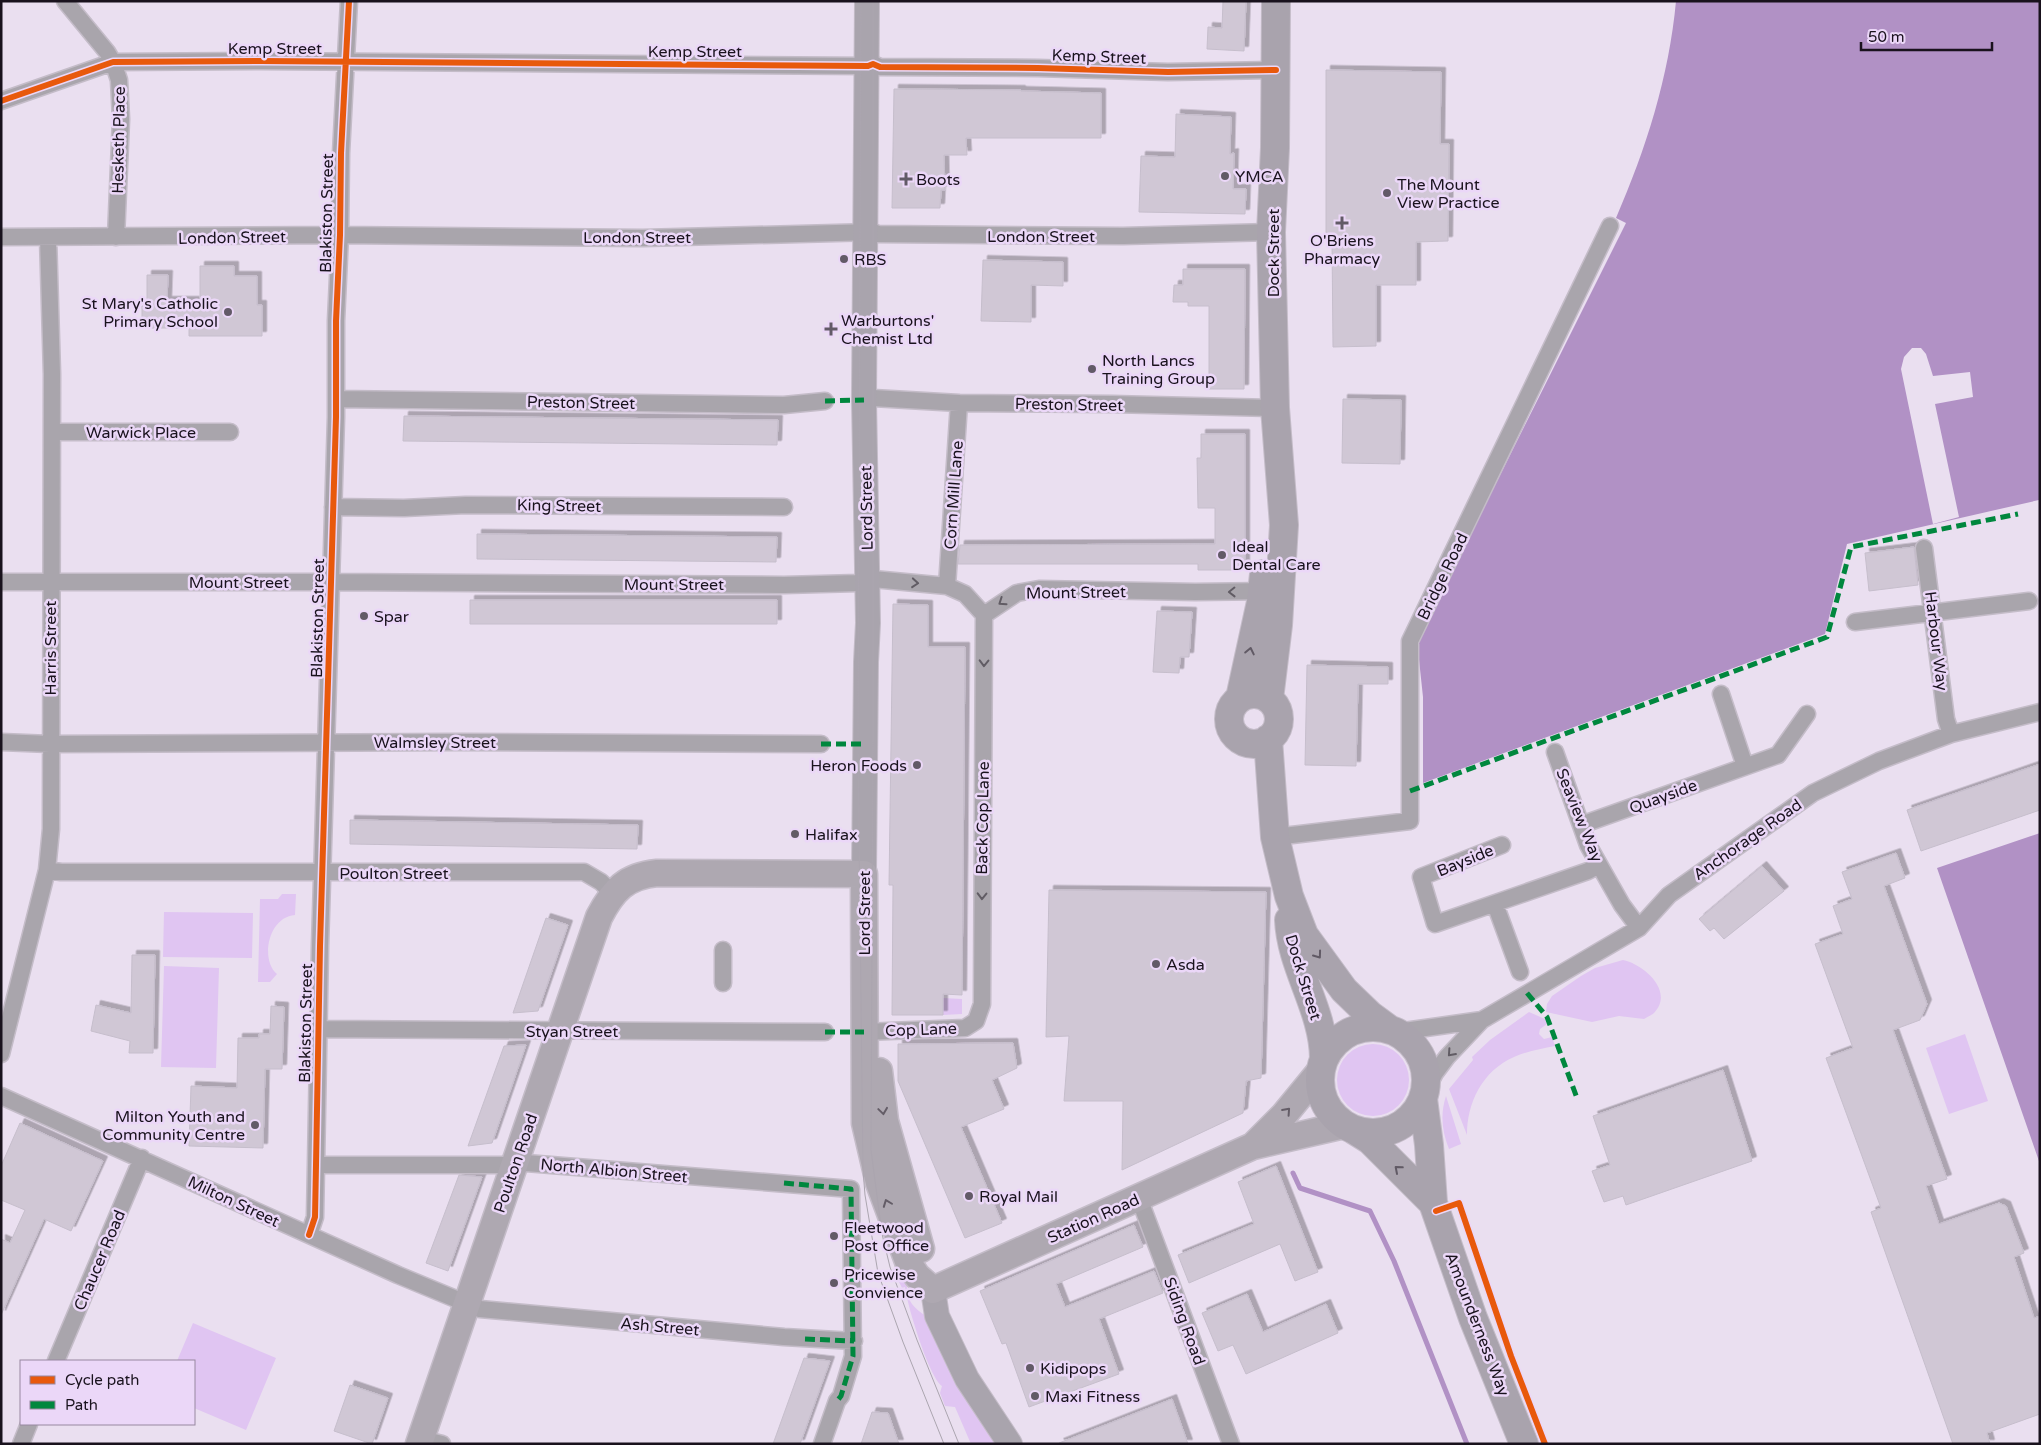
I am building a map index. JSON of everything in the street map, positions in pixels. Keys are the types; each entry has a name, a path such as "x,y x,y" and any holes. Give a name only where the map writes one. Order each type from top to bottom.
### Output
{"highway":[{"name":"Dock Street","path":"1270,699 1272,591 1266,543 1279,474 1275,408 1271,232 1275,148 1276,1"},
{"name":"Dock Street","path":"1240,698 1272,591"},
{"path":"1254,694 1270,699 1275,705 1279,719 1276,731 1256,740 1234,733 1230,722 1231,709 1240,698 1254,694"},
{"name":"Dock Street","path":"1256,740 1288,896 1290,936 1301,977 1319,1024 1322,1064"},
{"name":"Dock Street","path":"1288,896 1304,934 1344,990 1363,1009 1394,1031"},
{"path":"1370,1026 1394,1031 1409,1040 1418,1052 1424,1066 1427,1081 1424,1094 1414,1114 1401,1126 1375,1133 1349,1127 1331,1113 1323,1100 1320,1085 1322,1064 1330,1048 1341,1038 1356,1029 1370,1026"},
{"name":"Amounderness Way","path":"1424,1094 1433,1203 1474,1318 1524,1444"},
{"name":"Amounderness Way","path":"1349,1127 1370,1140 1433,1203"}],"main road":[{"path":"617,890 640,874 864,874"},
{"name":"Lord Street","path":"864,874 869,1026 865,1123 874,1164 909,1264 917,1276 933,1290"},
{"name":"Poulton Road","path":"428,1442 467,1305 599,916 617,890"},
{"name":"Station Road","path":"1253,1146 1294,1103 1322,1064"},
{"name":"Station Road","path":"933,1290 1253,1146 1349,1127"}],"street":[{"name":"Hesketh Place","path":"65,1 107,52 113,62 119,80 121,96 116,237"},
{"name":"Blakiston Street","path":"309,1235 315,1217 318,1029 336,399 336,321 341,152 349,1"},
{"name":"Lord Street","path":"864,874 868,623 864,400 867,1"},
{"name":"Kemp Street","path":"1,101 113,62 868,66 873,64 880,67 1038,68 1168,72 1276,70"},
{"name":"Bridge Road","path":"1274,825 1410,821 1410,641 1610,226"},
{"name":"London Street","path":"1,237 340,235 642,238 864,234 873,232 878,234 971,236 1123,236 1271,232"},
{"name":"Harris Street","path":"1,1054 46,870 50,829 52,432 48,237"},
{"name":"Preston Street","path":"864,400 873,398 959,403 1275,408"},
{"name":"Preston Street","path":"336,399 784,405 825,401"},
{"name":"Corn Mill Lane","path":"947,586 959,403"},
{"name":"Warwick Place","path":"52,432 230,432"},
{"name":"King Street","path":"333,507 404,508 476,505 784,508"},
{"name":"Harbour Way","path":"1924,548 1946,719 1951,734"},
{"name":"Mount Street","path":"1,582 784,585 867,581 873,579 947,586 965,594 984,615 1017,593 1039,589 1195,592 1272,591"},
{"path":"1854,622 2029,601"},
{"name":"Back Cop Lane","path":"976,1021 982,1004 984,615"},
{"path":"1721,694 1745,766"},
{"name":"Anchorage Road","path":"1424,1094 1435,1073 1447,1057 1482,1020 1638,928 1669,895 1813,792 1879,761 1951,734 2040,712"},
{"name":"Quayside","path":"1581,825 1778,755 1807,714"},
{"name":"Walmsley Street","path":"1,742 50,744 821,744"},
{"name":"Seaview Way","path":"1555,752 1588,845 1622,905 1638,928"},
{"name":"Bayside","path":"1502,845 1421,877 1436,924 1588,871 1599,865"},
{"name":"Poulton Street","path":"46,870 61,872 323,873 584,872 617,890"},
{"path":"1496,904 1520,972"},
{"path":"723,950 723,983"},
{"name":"Anchorage Road","path":"1394,1031 1482,1020"},
{"name":"Cop Lane","path":"869,1026 965,1028 976,1021"},
{"name":"Styan Street","path":"318,1029 825,1032"},
{"name":"Milton Street","path":"1,1096 467,1305"},
{"name":"Chaucer Road","path":"56,1360 142,1158"},
{"name":"North Albion Street","path":"316,1165 515,1165 526,1163 784,1182 851,1189 854,1341"},
{"name":"Siding Road","path":"1139,1198 1231,1444"},
{"path":"933,1290 937,1316 967,1379 1010,1444"},
{"name":"Ash Street","path":"467,1305 488,1310 545,1316 854,1341"},
{"path":"822,1444 837,1401 842,1396 851,1364 854,1341"},
{"path":"21,1444 30,1425"}],"shaded area":[{"path":"1676,1 2040,1 2040,504 2039,500 1847,544 1825,634 1423,783 1423,697 1417,641 1626,223 1616,218 1637,166 1655,112 1668,57"},
{"path":"2040,833 2040,1164 1937,868"},
{"path":"282,894 296,894 295,915 278,923 270,940 269,959 272,968 277,974 270,982 258,982 260,899 278,899"},
{"path":"164,912 253,913 252,958 163,957"},
{"path":"1623,960 1647,973 1659,988 1661,996 1660,1005 1654,1013 1644,1019 1619,1016 1592,1022 1546,1012 1547,1004 1552,996 1581,976 1595,968"},
{"path":"164,966 219,968 216,1068 161,1067"},
{"path":"943,998 962,999 962,1014 943,1015"},
{"path":"1529,1012 1545,1019 1547,1024 1540,1029 1539,1034 1544,1039 1552,1037 1555,1046 1519,1055 1503,1063 1485,1079 1473,1100 1467,1135 1449,1089 1473,1060 1472,1057 1490,1040"},
{"path":"1965,1034 1988,1101 1949,1114 1926,1048"},
{"path":"1373,1044 1393,1050 1403,1060 1409,1080 1403,1100 1393,1110 1373,1116 1353,1110 1343,1100 1337,1080 1343,1060 1353,1050"},
{"path":"1446,1096 1461,1144 1449,1149 1443,1123 1443,1109"},
{"path":"906,1271 907,1292 911,1302 926,1316 998,1444 971,1444 955,1407 945,1406 940,1393 942,1386 925,1355 914,1324 905,1287 902,1288 898,1280 900,1277 899,1273"},
{"path":"193,1323 276,1358 246,1430 195,1408 195,1360 177,1360"}],"pier":[{"path":"1912,348 1921,348 1926,354 1933,376 1970,372 1973,397 1935,404 1959,517 1933,524 1901,369 1904,357"}],"building":[{"path":"1223,1 1246,1 1244,51 1207,49 1208,27 1222,28"},
{"path":"1326,70 1441,72 1440,144 1449,144 1448,241 1416,242 1416,285 1376,285 1376,346 1333,347 1332,241 1326,241"},
{"path":"894,89 1101,93 1101,138 966,138 967,155 944,155 945,190 941,190 940,208 892,208"},
{"path":"1176,114 1231,117 1230,154 1234,153 1233,189 1246,189 1245,214 1139,212 1141,156 1175,157"},
{"path":"983,260 1063,262 1063,286 1031,285 1031,322 981,321"},
{"path":"200,266 234,266 234,276 257,276 257,305 262,305 262,336 189,336 189,328 142,328 142,306 147,307 147,275 168,275 167,301 200,301"},
{"path":"1183,269 1245,269 1244,389 1209,389 1209,306 1188,306 1188,302 1173,302 1174,285 1183,285"},
{"path":"1343,399 1401,400 1400,464 1342,463"},
{"path":"404,416 778,420 777,445 403,441"},
{"path":"1201,434 1245,434 1245,566 1237,570 1198,570 1198,564 958,564 960,545 1215,544 1215,508 1198,508 1197,458 1201,458"},
{"path":"477,534 777,537 776,562 477,559"},
{"path":"1914,547 1918,585 1869,591 1865,553"},
{"path":"470,600 777,600 777,624 470,624"},
{"path":"893,604 928,605 928,647 965,647 962,995 943,994 943,1015 892,1015 893,885 889,885"},
{"path":"1157,611 1192,612 1189,657 1180,657 1179,673 1153,672"},
{"path":"1307,665 1388,667 1388,684 1358,684 1356,766 1305,765"},
{"path":"2040,764 2040,810 1921,851 1907,810"},
{"path":"350,820 638,825 637,849 350,844"},
{"path":"1896,853 1905,878 1884,886 1927,1004 1920,1020 1893,1030 1947,1179 1926,1186 1939,1224 1999,1203 2006,1206 2024,1253 2014,1257 2034,1318 2040,1316 2040,1414 1987,1433 1990,1444 1953,1444 1871,1212 1881,1208 1826,1058 1853,1048 1815,944 1843,934 1833,906 1852,899 1842,872"},
{"path":"1762,866 1784,891 1724,939 1714,928 1710,931 1699,919"},
{"name":"Asda","path":"1049,890 1266,892 1261,1078 1246,1081 1243,1113 1122,1170 1123,1101 1064,1101 1069,1036 1046,1037"},
{"path":"546,918 568,925 538,1011 513,1013"},
{"path":"132,955 155,955 153,1053 129,1053 130,1041 91,1031 96,1005 131,1013"},
{"path":"271,1006 284,1007 282,1069 265,1069 263,1148 189,1146 191,1086 237,1088 238,1038 259,1038 259,1034 270,1034"},
{"path":"1013,1043 1017,1068 992,1080 1004,1109 961,1127 1002,1223 965,1238 898,1081 898,1044"},
{"path":"526,1045 492,1143 468,1146 504,1046"},
{"path":"1723,1070 1752,1161 1626,1205 1623,1196 1604,1202 1592,1171 1610,1165 1593,1116"},
{"path":"20,1123 103,1161 71,1231 44,1219 1,1315 1,1239 10,1243 25,1210 1,1200 1,1166"},
{"path":"1276,1166 1318,1272 1295,1281 1280,1244 1189,1283 1178,1255 1254,1224 1238,1182"},
{"path":"459,1175 482,1177 448,1271 426,1263"},
{"path":"1134,1225 1143,1247 1056,1284 1065,1307 1154,1271 1163,1293 1099,1319 1119,1374 1029,1407 1006,1343 1002,1344 980,1291"},
{"path":"1247,1294 1263,1332 1326,1304 1338,1333 1246,1374 1233,1345 1218,1351 1202,1313"},
{"path":"804,1358 830,1361 800,1444 773,1444"},
{"path":"350,1385 388,1398 372,1444 334,1431"},
{"path":"1172,1399 1188,1444 1059,1443"},
{"path":"872,1412 888,1413 899,1444 861,1444"}],"waterway":[{"path":"1293,1173 1300,1188 1370,1211 1394,1261 1467,1444"}],"tram line":[{"path":"861,1 858,745 863,1170 865,1195 878,1273 903,1342 944,1444"},
{"path":"873,1 871,1150 882,1234 890,1267 959,1444"}],"marked path":[{"path":"825,401 864,400"},
{"path":"1410,791 1827,637 1851,547 2018,514"},
{"path":"821,744 865,744"},
{"path":"1527,993 1547,1017 1577,1098"},
{"path":"825,1032 864,1032"},
{"path":"784,1183 851,1189 853,1356 841,1396 837,1401"},
{"path":"805,1339 854,1341"}],"cycle path":[{"path":"309,1235 315,1217 320,946 336,417 336,321 341,153 349,1"},
{"path":"1,101 113,62 261,61 868,66 873,64 880,67 1038,68 1168,72 1276,70"},
{"path":"1436,1211 1459,1203 1511,1356 1545,1444"}],"place":[{"name":"YMCA","path":"1225,176"},
{"name":"Boots","path":"906,179"},
{"name":"The Mount View Practice","path":"1387,193"},
{"name":"O'Briens Pharmacy","path":"1342,223"},
{"name":"RBS","path":"844,259"},
{"name":"St Mary's Catholic Primary School","path":"228,312"},
{"name":"Warburtons' Chemist Ltd","path":"831,329"},
{"name":"North Lancs Training Group","path":"1092,369"},
{"name":"Ideal Dental Care","path":"1222,555"},
{"name":"Spar","path":"364,616"},
{"name":"Heron Foods","path":"917,765"},
{"name":"Halifax","path":"795,834"},
{"name":"Asda","path":"1156,964"},
{"name":"Milton Youth and Community Centre","path":"255,1125"},
{"name":"Royal Mail","path":"969,1196"},
{"name":"Fleetwood Post Office","path":"834,1236"},
{"name":"Pricewise Convience","path":"834,1283"},
{"name":"Kidipops","path":"1030,1368"},
{"name":"Maxi Fitness","path":"1035,1396"}]}
